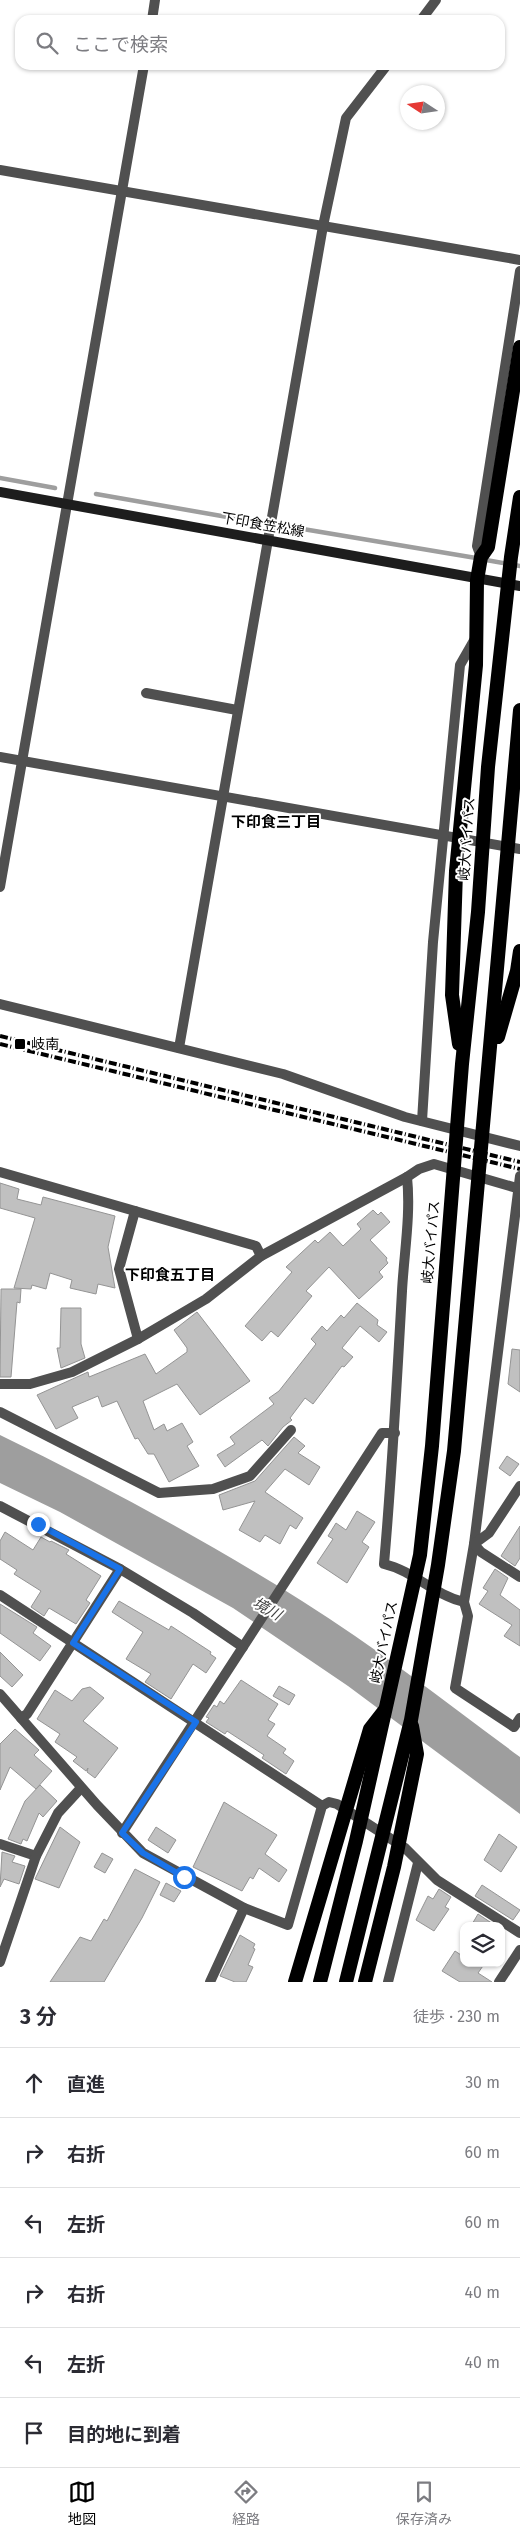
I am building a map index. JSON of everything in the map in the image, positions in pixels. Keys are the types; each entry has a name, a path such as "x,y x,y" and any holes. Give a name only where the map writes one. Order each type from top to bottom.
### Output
{"highway":[{"path":"462,1064 452,995 456,871 476,665 477,580 480,557 488,547 520,347"},
{"name":"岐大バイパス","path":"320,1982 356,1841 420,1555 432,1446 462,1064 478,912 488,767 511,557 520,497"},
{"path":"346,1982 411,1720 438,1565 454,1451 479,1189 520,710"},
{"path":"490,1064 517,971 520,951"},
{"path":"295,1982 370,1729 387,1707"},
{"path":"365,1982 394,1868 418,1754 411,1720"}],"main road":[{"name":"下印食笠松線","path":"0,492 267,539 477,580 520,586"}],"street":[{"path":"153,15 155,0"},
{"path":"425,15 436,0"},
{"path":"0,887 143,70"},
{"path":"179,1048 267,539 324,226 346,118 382,70"},
{"path":"0,170 520,260"},
{"path":"480,557 477,546 520,271"},
{"path":"422,1122 442,835 460,665 477,636"},
{"path":"146,694 238,710"},
{"path":"0,757 520,849"},
{"path":"0,1004 283,1074 422,1122 520,1146"},
{"path":"0,1384 30,1384 72,1372 138,1340 206,1299 261,1256 407,1177 419,1168 434,1164 520,1188"},
{"path":"0,1172 256,1246 261,1256"},
{"path":"520,1176 474,1544 464,1602 468,1616 456,1688 517,1729 520,1718"},
{"path":"407,1177 409,1198 404,1237 395,1433 384,1564 400,1568 447,1598 464,1602"},
{"path":"135,1210 119,1269 138,1340"},
{"path":"0,1412 159,1493 213,1489 250,1476 290,1430"},
{"path":"122,1833 196,1722 282,1585 382,1433 395,1433"},
{"path":"474,1544 489,1533 520,1486"},
{"path":"0,1506 120,1569 193,1613 243,1647"},
{"path":"474,1544 481,1552 520,1577"},
{"path":"20,1718 27,1714 120,1569"},
{"path":"0,1595 322,1806"},
{"path":"0,1694 81,1788 143,1853 244,1908 288,1925 322,1806 329,1802 337,1804 405,1848 437,1880 520,1933"},
{"path":"0,1962 36,1856 58,1813 81,1788"},
{"path":"0,1844 36,1856"},
{"path":"388,1982 418,1863"},
{"path":"210,1982 244,1908"},
{"path":"499,1982 520,1950"}],"water":[{"name":"境川","path":"0,1435 115,1493 228,1556 330,1619 412,1677 520,1757 520,1814 348,1686 233,1608 60,1512 0,1483"}],"building":[{"path":"0,1183 19,1189 17,1199 41,1205 43,1197 115,1216 108,1247 115,1288 98,1284 96,1294 70,1288 72,1280 50,1273 46,1289 32,1285 31,1289 14,1288 35,1218 0,1208"},
{"path":"373,1210 378,1215 381,1212 390,1222 370,1240 387,1258 388,1263 379,1272 383,1277 359,1299 329,1267 306,1291 312,1296 278,1337 271,1331 262,1341 245,1326 292,1272 286,1267 315,1240 318,1243 330,1232 343,1246 361,1229 357,1224"},
{"path":"1,1289 21,1289 20,1303 17,1302 11,1377 0,1377"},
{"path":"357,1303 378,1320 377,1325 387,1332 379,1342 360,1326 342,1348 353,1357 344,1367 342,1366 313,1404 305,1398 290,1418 292,1420 283,1427 268,1446 262,1440 225,1467 217,1455 235,1444 230,1437 274,1404 269,1398 279,1391 316,1344 311,1339 322,1326 327,1331 341,1315 344,1318"},
{"path":"61,1308 81,1308 81,1344 85,1358 61,1368 57,1348 60,1348"},
{"path":"197,1312 250,1381 200,1415 177,1384 143,1401 154,1430 164,1424 167,1431 182,1423 193,1442 187,1446 199,1466 169,1482 154,1454 148,1454 138,1438 135,1439 117,1401 102,1407 98,1396 72,1407 78,1418 56,1429 37,1395 88,1372 89,1377 145,1354 156,1374 187,1352 187,1348 174,1330"},
{"path":"512,1349 520,1350 520,1392 508,1384"},
{"path":"294,1437 305,1446 298,1453 320,1467 309,1485 285,1469 265,1492 303,1518 296,1529 290,1525 280,1544 265,1535 260,1542 239,1530 255,1501 223,1510 219,1495 255,1481"},
{"path":"507,1456 519,1464 510,1476 499,1468"},
{"path":"357,1511 375,1522 362,1542 369,1547 347,1583 317,1563 333,1539 328,1536 336,1523 346,1530"},
{"path":"520,1526 520,1558 515,1566 501,1556"},
{"path":"5,1532 33,1550 41,1537 51,1541 69,1550 66,1554 101,1576 86,1600 90,1603 76,1624 49,1608 44,1616 31,1607 41,1591 14,1574 17,1570 0,1559 0,1541"},
{"path":"495,1569 508,1578 500,1595 520,1610 520,1646 504,1636 512,1625 479,1604 488,1591 483,1588"},
{"path":"119,1601 169,1630 171,1626 211,1652 210,1654 216,1658 206,1673 193,1664 171,1699 145,1682 151,1674 126,1659 143,1632 112,1612"},
{"path":"0,1604 37,1627 33,1633 51,1646 40,1661 0,1633"},
{"path":"0,1652 23,1675 12,1687 0,1676"},
{"path":"241,1680 278,1704 268,1720 275,1724 267,1736 286,1749 283,1753 294,1761 286,1774 262,1758 264,1755 227,1731 225,1734 206,1722 209,1718 206,1717 214,1705 217,1707 220,1701 224,1704"},
{"path":"279,1686 295,1695 289,1705 273,1696"},
{"path":"90,1687 104,1698 83,1721 118,1748 95,1778 87,1772 88,1768 86,1771 73,1761 77,1757 55,1742 60,1734 37,1719 55,1690 72,1701 82,1689"},
{"path":"15,1729 39,1750 34,1755 52,1771 36,1789 10,1767 0,1790 0,1744"},
{"path":"40,1785 57,1801 43,1817 39,1813 27,1841 23,1839 21,1844 8,1839 25,1801"},
{"path":"224,1802 277,1835 265,1854 287,1870 279,1882 259,1868 253,1879 250,1877 242,1891 193,1867"},
{"path":"60,1827 80,1842 59,1888 35,1879"},
{"path":"156,1827 176,1840 168,1853 148,1840"},
{"path":"499,1834 517,1847 501,1872 484,1860"},
{"path":"2,1852 15,1856 12,1862 25,1866 19,1884 4,1879 0,1887"},
{"path":"102,1853 113,1859 105,1873 94,1867"},
{"path":"135,1869 160,1882 142,1918 104,1982 50,1982 80,1937 91,1941 104,1919 107,1921"},
{"path":"166,1883 181,1891 174,1902 160,1895"},
{"path":"482,1885 520,1910 513,1920 475,1896"},
{"path":"439,1889 451,1897 445,1907 449,1909 434,1931 416,1920 428,1896 433,1899"},
{"path":"478,1914 490,1922 473,1922"},
{"path":"240,1935 255,1944 253,1948 255,1949 248,1965 253,1967 246,1982 235,1982 220,1976"},
{"path":"455,1951 460,1954 460,1967 482,1967 478,1973 492,1982 460,1982 442,1971"}],"waterway":[{"path":"0,478 55,488"},
{"path":"96,494 233,518"},
{"path":"291,527 476,558"},
{"path":"486,560 520,566"}],"railway":[{"path":"0,1036 520,1162"},
{"path":"0,1044 520,1169"}],"place":[{"name":"岐南","path":"20,1044"}],"district":[{"name":"下印食三丁目","path":"276,822"},
{"name":"下印食五丁目","path":"170,1275"}],"route":[{"path":"38,1524 120,1569 73,1643 196,1722 122,1833 143,1853 184,1877"}]}
